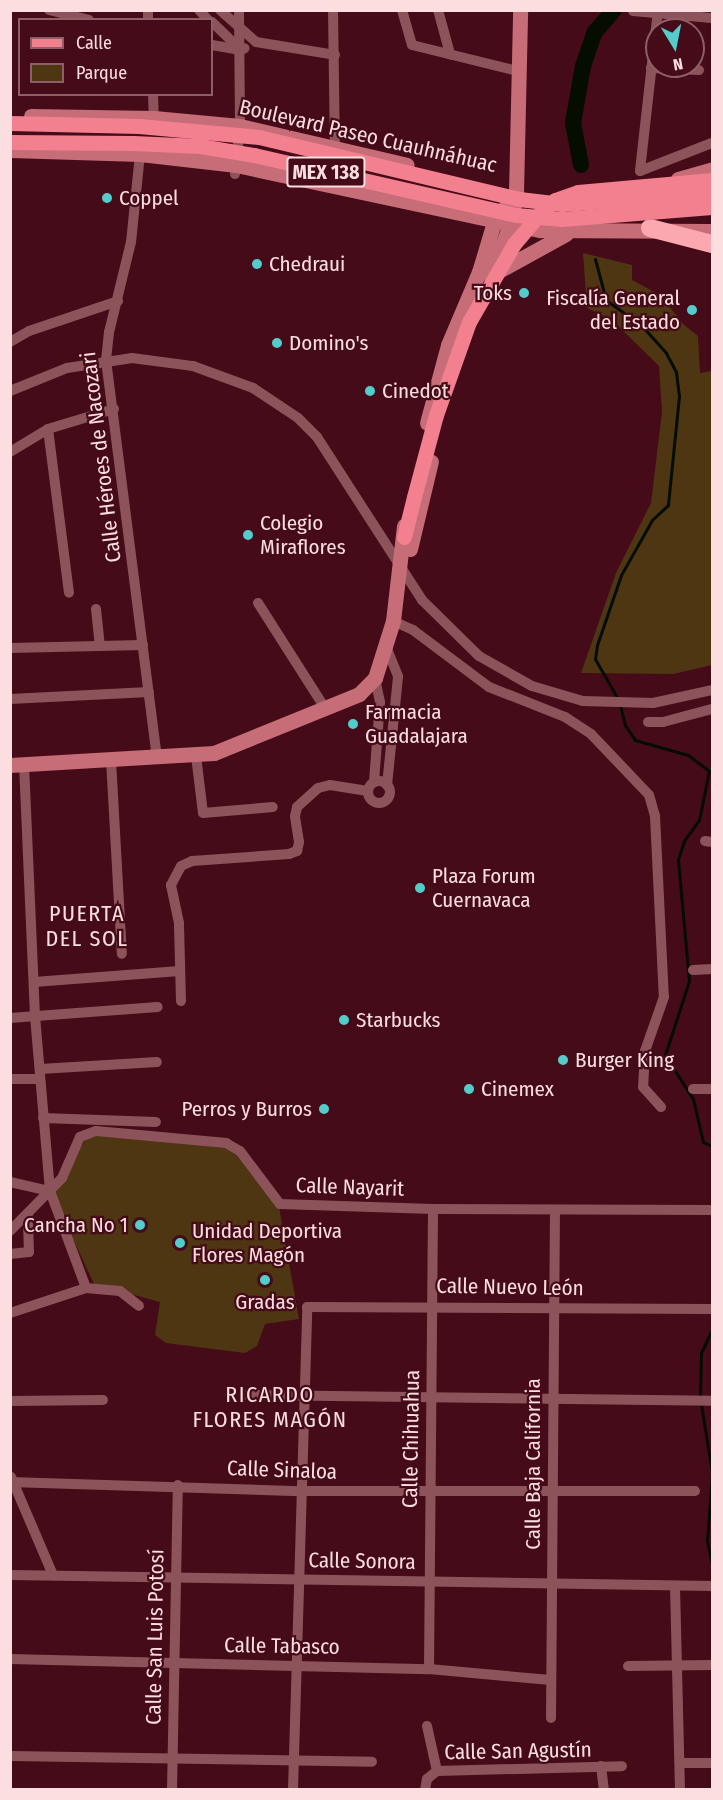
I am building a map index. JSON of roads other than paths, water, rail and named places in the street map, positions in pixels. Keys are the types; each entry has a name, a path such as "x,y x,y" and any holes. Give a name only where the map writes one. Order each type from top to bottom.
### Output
{"highway":[{"path":"650,228 712,244"}],"main road":[{"path":"17,764 196,756 214,753 359,694 375,678 384,642 393,621 406,512 458,337 514,197 520,10"},
{"name":"Boulevard Paseo Cuauhnáhuac","path":"10,116 154,118 240,126 335,146 514,197 596,191 641,177 712,170"},
{"name":"Boulevard Paseo Cuauhnáhuac","path":"10,123 139,126 259,137 519,200 562,204 712,194"},
{"name":"MEX 138","path":"10,142 200,146 516,215 609,218 712,207"},
{"name":"MEX 138","path":"10,150 141,154 236,169 397,203 421,204 570,232 650,228 712,231"},
{"path":"641,177 633,194 631,208 637,221 650,228"},
{"path":"404,537 436,415 469,322 514,244 542,211 555,200 578,192 712,180"},
{"path":"514,197 580,200 596,191"},
{"path":"504,220 533,250"},
{"path":"485,274 570,232"},
{"path":"399,573 444,401 458,337"}],"street":[{"path":"220,10 256,42 335,55"},
{"path":"236,169 240,126 241,31 239,10"},
{"path":"333,10 335,146"},
{"path":"402,10 412,45 518,71"},
{"path":"438,10 450,54"},
{"path":"52,11 81,18"},
{"path":"633,11 658,11 712,18"},
{"path":"213,24 241,50"},
{"path":"213,45 241,50 256,42"},
{"path":"641,177 650,78"},
{"path":"153,96 154,118"},
{"path":"641,177 712,143"},
{"name":"Calle Héroes de Nacozari","path":"141,154 131,242 109,332 106,360 157,758"},
{"path":"10,342 29,332 118,301"},
{"path":"10,391 67,368 106,360 132,358 193,366 253,388 275,402 317,437 399,573 438,619 479,656 556,695 605,704 674,701 712,690"},
{"path":"10,452 48,429 114,409"},
{"path":"48,429 69,593"},
{"path":"258,603 325,708"},
{"path":"96,609 100,646"},
{"path":"393,621 412,630 489,687 565,717 591,734 649,795 655,816 664,997 645,1051 644,1087 662,1107"},
{"path":"375,678 380,702 371,800 382,803 390,795 387,784 398,677 384,642"},
{"path":"10,648 143,645"},
{"path":"10,699 149,692"},
{"path":"648,722 663,722 712,709"},
{"path":"196,756 203,813 273,807"},
{"path":"111,760 122,954"},
{"path":"17,764 50,1191 86,1288"},
{"path":"181,1001 179,923 171,885 181,866 192,861 289,854 297,850 299,842 295,816 297,807 318,788 330,785 371,787 387,784"},
{"path":"693,970 712,969"},
{"path":"34,982 180,971"},
{"path":"10,1018 158,1007"},
{"path":"10,1079 157,1062"},
{"path":"693,1089 712,1089"},
{"path":"44,1118 156,1122"},
{"name":"Calle Nayarit","path":"50,1191 62,1178 80,1137 87,1132 107,1131 226,1143 240,1151 280,1204 433,1209 712,1210"},
{"path":"10,1182 50,1191"},
{"path":"10,1231 50,1191"},
{"name":"Calle Chihuahua","path":"429,1669 433,1209"},
{"name":"Calle Baja California","path":"551,1718 555,1210"},
{"path":"10,1254 29,1252 28,1214"},
{"path":"10,1313 86,1288 120,1291 139,1306"},
{"name":"Calle Nuevo León","path":"304,1395 307,1307 432,1305 712,1309"},
{"path":"247,1395 704,1400"},
{"path":"293,1790 304,1395"},
{"path":"10,1401 103,1400"},
{"path":"11,1480 53,1575"},
{"name":"Calle Sinaloa","path":"11,1480 301,1491 695,1491"},
{"name":"Calle San Luis Potosí","path":"172,1790 178,1485"},
{"name":"Calle Sonora","path":"10,1575 710,1586"},
{"path":"675,1586 680,1790"},
{"name":"Calle Tabasco","path":"10,1659 429,1669 551,1680"},
{"path":"628,1666 712,1665"},
{"path":"427,1726 437,1771"},
{"path":"10,1756 372,1762"},
{"path":"680,1763 712,1763"},
{"path":"601,1766 622,1766"},
{"name":"Calle San Agustín","path":"425,1790 427,1779 437,1771 601,1766 604,1790"}],"waterway":[{"path":"581,165 573,123 583,66 595,32 614,10"},
{"path":"595,259 606,300 642,326 666,353 676,372 679,396 668,505 652,520 621,575 597,645 595,659 618,699"},
{"path":"620,705 625,725 635,740 688,755 709,771 699,820 684,841 678,860 689,981 665,1055 693,1099 703,1142 712,1146"},
{"path":"700,1397 701,1353 712,1329"},
{"path":"701,1404 712,1473 707,1541 712,1565"}],"place":[{"name":"Coppel","path":"107,198"},
{"name":"Chedraui","path":"257,264"},
{"name":"Toks","path":"524,293"},
{"name":"Fiscalía General del Estado","path":"692,310"},
{"name":"Domino's","path":"277,343"},
{"name":"Cinedot","path":"370,391"},
{"name":"Colegio Miraflores","path":"248,535"},
{"name":"Farmacia Guadalajara","path":"353,724"},
{"name":"Plaza Forum Cuernavaca","path":"420,888"},
{"name":"Starbucks","path":"344,1020"},
{"name":"Burger King","path":"563,1060"},
{"name":"Cinemex","path":"469,1089"},
{"name":"Perros y Burros","path":"324,1109"},
{"name":"Cancha No 1","path":"140,1225"},
{"name":"Unidad Deportiva Flores Magón","path":"180,1243"},
{"name":"Gradas","path":"265,1280"}],"district":[{"name":"PUERTA DEL SOL","path":"87,926"},
{"name":"RICARDO FLORES MAGÓN","path":"270,1406"}]}
